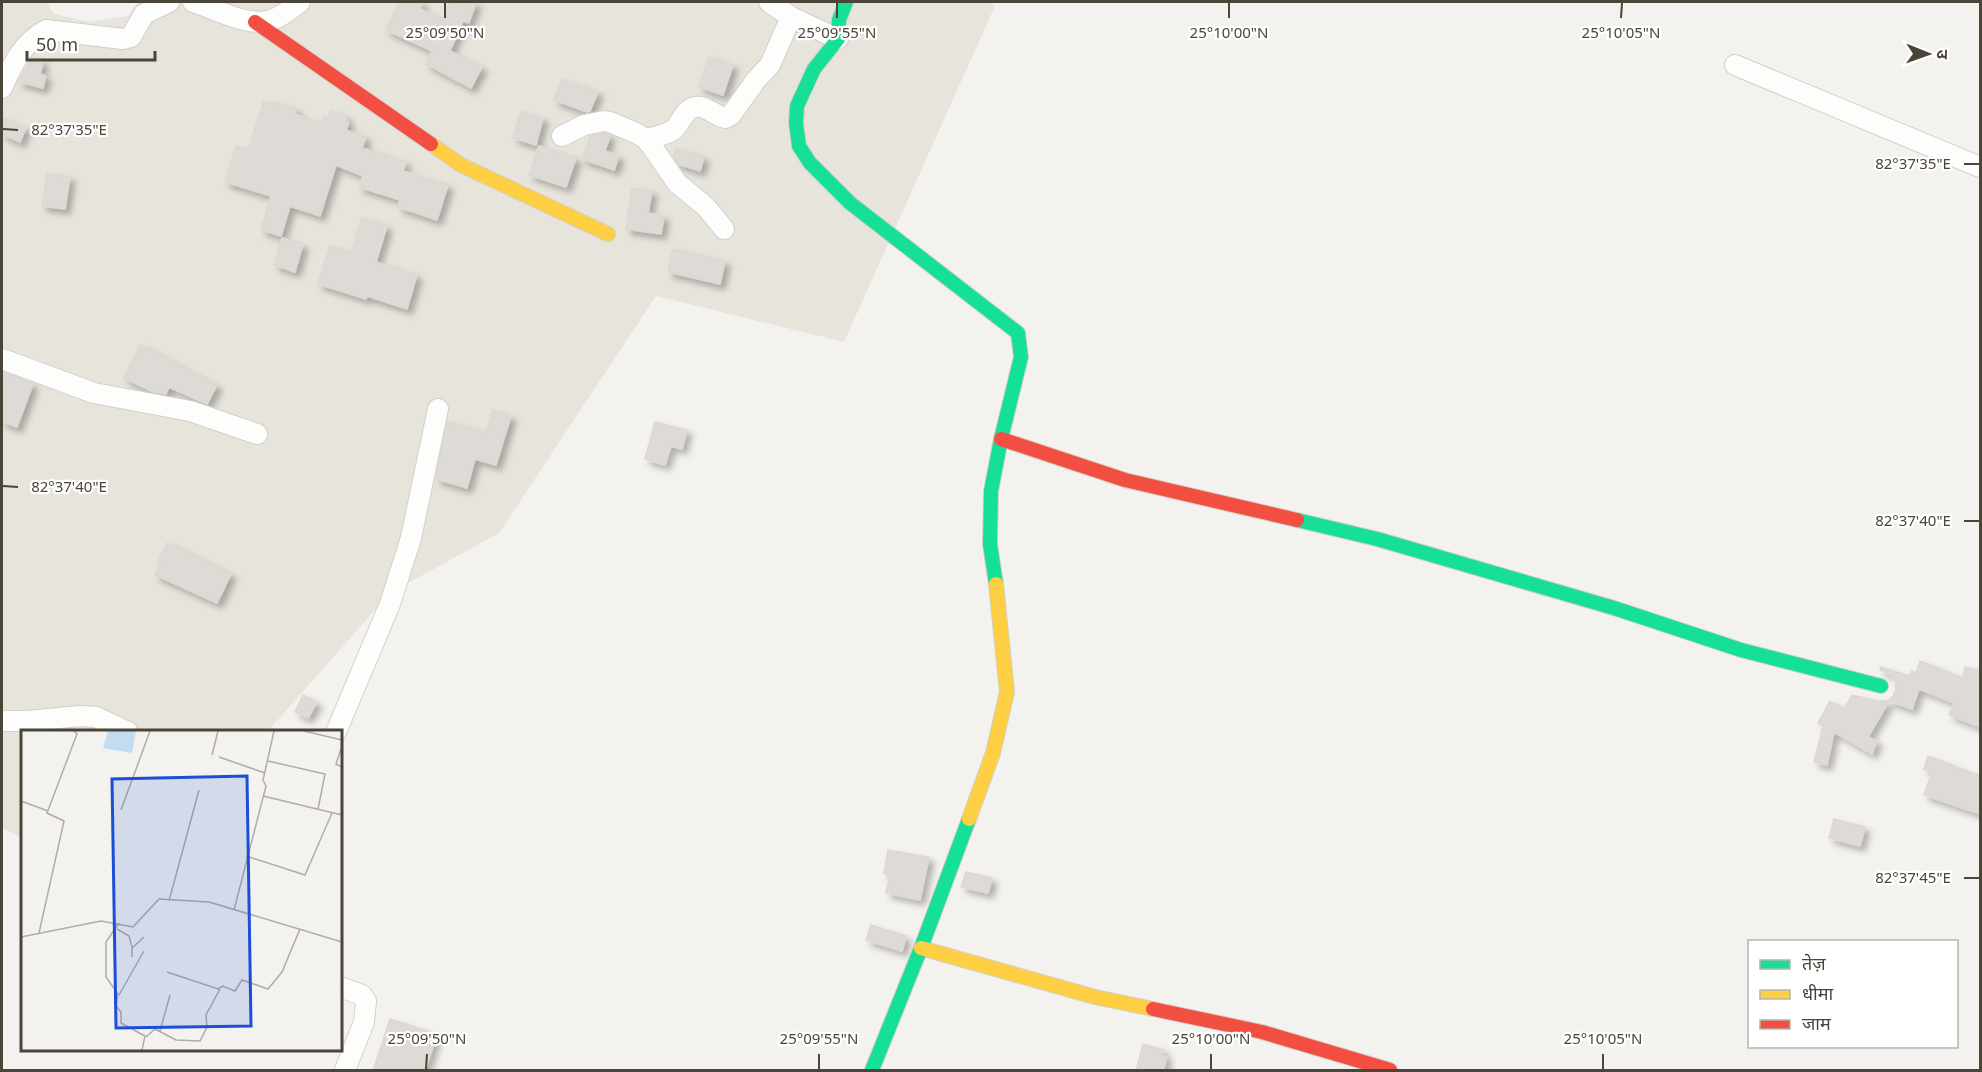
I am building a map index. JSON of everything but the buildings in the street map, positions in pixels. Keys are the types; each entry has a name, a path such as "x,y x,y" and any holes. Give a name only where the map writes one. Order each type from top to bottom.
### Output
{"street":[{"path":"2,88 28,41 46,30 123,39 131,37 144,14 169,2"},
{"path":"193,2 255,22 276,18 300,2"},
{"path":"770,2 791,17 838,39"},
{"path":"846,2 839,20 838,39 813,69 797,106 796,123 799,146 810,163 850,203 1018,333 1021,357 991,491 990,544 1000,613 1007,692 993,753 873,1071"},
{"path":"646,140 671,131 692,108 707,109 722,118 731,114 770,65 791,17"},
{"path":"255,22 461,165 608,234"},
{"path":"1736,65 1980,167"},
{"path":"561,136 584,125 604,121 623,127 646,140 677,183 706,207 724,229"},
{"path":"2,359 94,393 190,411 257,434"},
{"path":"337,730 390,604 411,538 438,409"},
{"path":"1001,439 1125,480 1377,539 1603,604 1741,650 1881,686"},
{"path":"2,721 72,716 96,717 124,730"},
{"path":"921,948 1095,997 1262,1032 1345,1064 1390,1071"},
{"path":"342,988 362,995 366,1001 364,1022 345,1071"}],"shaded area":[{"path":"2,2 47,2 54,14 90,22 128,16 138,2 988,2 995,6 844,342 656,296 499,533 390,593 269,730 21,730 21,838 2,828"}],"traffic: fast":[{"path":"846,2 839,20 838,39 814,69 797,106 796,123 799,146 810,163 850,203 1018,333 1021,357 991,491 990,544 996,584"},
{"path":"1297,520 1377,539 1614,608 1741,650 1881,686"},
{"path":"872,1070 969,819"}],"traffic: slow":[{"path":"431,144 461,165 608,234"},
{"path":"969,819 993,753 1007,692 996,584"},
{"path":"921,948 1095,997 1153,1009"}],"traffic: jam":[{"path":"255,22 431,144"},
{"path":"1001,439 1125,480 1297,520"},
{"path":"1153,1009 1262,1032 1390,1070"}]}
